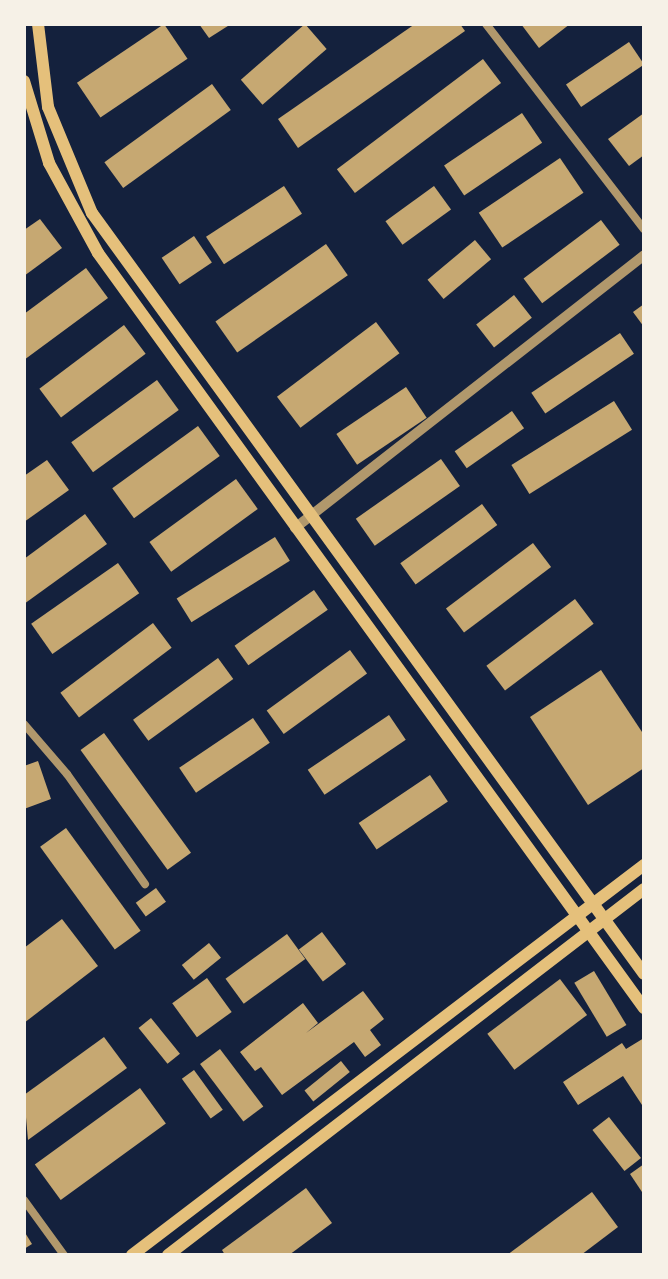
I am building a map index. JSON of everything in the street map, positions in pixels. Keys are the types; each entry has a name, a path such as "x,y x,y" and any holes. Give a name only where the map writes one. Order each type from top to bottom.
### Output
{"main road":[{"path":"38,24 48,107 92,213 309,518 644,974"},
{"path":"24,81 49,163 78,222 295,528 644,1008"},
{"path":"132,1255 644,865"},
{"path":"168,1255 644,889"}],"street":[{"path":"486,24 644,229"},
{"path":"295,528 644,255"},
{"path":"24,724 67,774 145,884"},
{"path":"24,1200 64,1255"}],"building":[{"path":"164,24 187,59 100,118 77,83"},
{"path":"199,24 231,24 209,38"},
{"path":"305,24 327,49 262,105 241,80"},
{"path":"415,24 460,24 465,31 298,148 278,119"},
{"path":"521,24 570,24 539,48"},
{"path":"629,42 644,64 581,107 566,84"},
{"path":"483,59 501,83 355,193 337,169"},
{"path":"212,84 231,110 123,188 104,162"},
{"path":"522,113 542,143 464,195 444,166"},
{"path":"644,113 644,155 629,166 608,139"},
{"path":"560,158 583,193 502,248 479,213"},
{"path":"284,186 302,214 224,264 206,237"},
{"path":"434,186 451,209 403,245 385,221"},
{"path":"40,219 62,248 24,276 24,230"},
{"path":"601,220 620,245 542,303 524,278"},
{"path":"194,236 212,263 180,284 162,258"},
{"path":"475,240 491,259 444,299 428,280"},
{"path":"326,244 348,275 237,353 215,321"},
{"path":"86,268 108,298 24,360 24,314"},
{"path":"514,295 532,318 494,347 476,325"},
{"path":"644,304 644,327 633,312"},
{"path":"376,322 399,353 300,428 277,397"},
{"path":"124,325 146,354 61,418 39,389"},
{"path":"620,333 634,354 545,414 531,393"},
{"path":"157,380 179,410 93,472 71,442"},
{"path":"406,387 427,418 357,465 336,434"},
{"path":"614,401 632,430 529,494 511,465"},
{"path":"512,411 524,428 467,468 455,451"},
{"path":"198,426 220,456 134,518 112,488"},
{"path":"441,459 460,486 375,546 356,519"},
{"path":"47,460 69,490 24,522 24,476"},
{"path":"236,479 258,509 171,572 149,542"},
{"path":"482,504 497,525 416,584 400,563"},
{"path":"85,514 107,544 24,604 24,559"},
{"path":"275,537 290,561 191,622 177,598"},
{"path":"533,543 551,567 464,633 446,609"},
{"path":"118,563 139,593 52,654 31,624"},
{"path":"314,590 328,610 248,665 235,646"},
{"path":"575,599 594,624 505,691 486,666"},
{"path":"153,623 172,648 79,718 60,693"},
{"path":"350,650 367,673 284,734 267,711"},
{"path":"218,658 233,679 148,741 133,720"},
{"path":"601,670 644,735 644,768 588,805 530,717"},
{"path":"389,715 406,740 325,795 308,770"},
{"path":"253,718 270,743 196,793 179,768"},
{"path":"104,733 191,853 168,870 81,750"},
{"path":"38,761 51,799 24,809 24,766"},
{"path":"430,775 448,802 377,850 359,823"},
{"path":"66,828 141,931 115,950 40,847"},
{"path":"156,888 166,902 146,916 136,903"},
{"path":"62,919 98,966 24,1023 24,948"},
{"path":"322,932 346,964 323,981 299,949"},
{"path":"287,934 305,959 244,1004 226,979"},
{"path":"209,943 221,958 194,980 182,965"},
{"path":"594,971 626,1025 607,1037 574,983"},
{"path":"207,978 232,1012 197,1037 172,1003"},
{"path":"560,979 587,1015 514,1070 487,1034"},
{"path":"363,991 384,1019 370,1030 381,1045 365,1057 354,1042 282,1095 261,1067 255,1071 240,1052 303,1003 318,1023 306,1033"},
{"path":"151,1018 180,1054 168,1064 139,1028"},
{"path":"104,1037 127,1068 28,1140 24,1095"},
{"path":"644,1038 644,1108 623,1076 578,1105 563,1082 622,1043 626,1049"},
{"path":"220,1049 263,1107 243,1122 200,1064"},
{"path":"341,1061 350,1072 313,1101 304,1091"},
{"path":"194,1070 223,1110 211,1118 182,1079"},
{"path":"140,1088 166,1124 61,1200 35,1164"},
{"path":"609,1117 641,1158 624,1171 592,1130"},
{"path":"644,1164 644,1195 630,1174"},
{"path":"306,1188 332,1223 289,1255 225,1255 222,1250"},
{"path":"592,1192 618,1227 581,1255 507,1255"},
{"path":"24,1231 32,1244 24,1249"}]}
